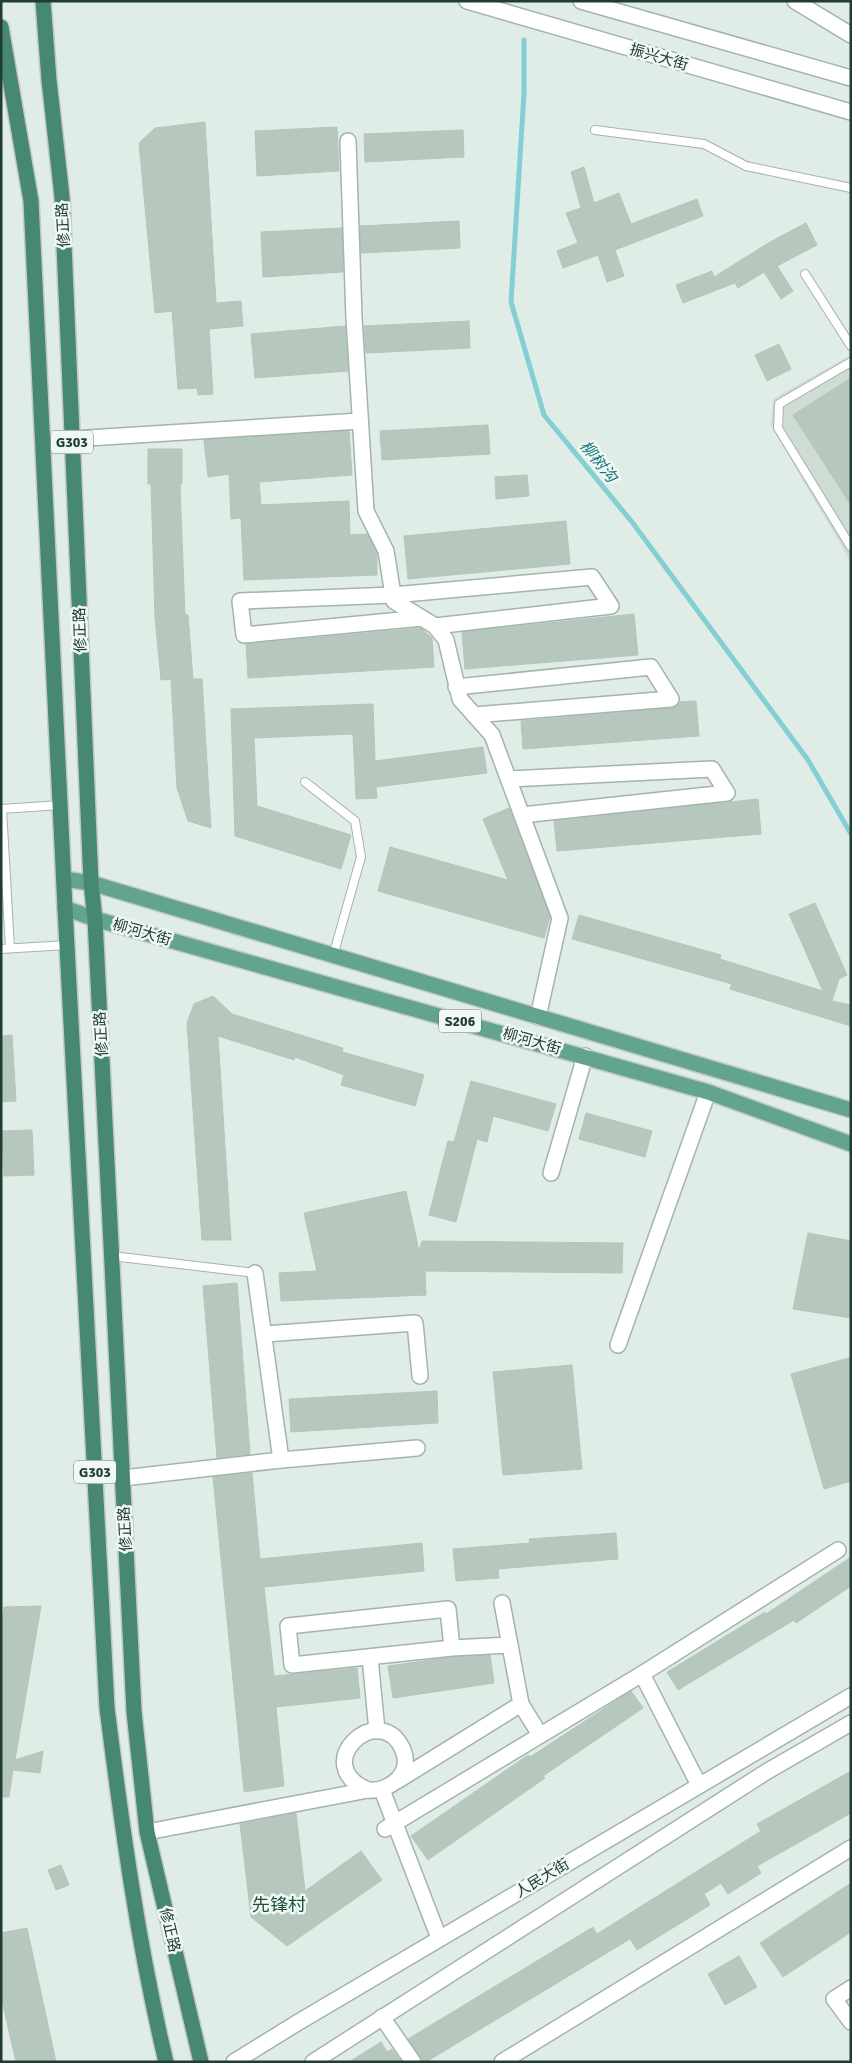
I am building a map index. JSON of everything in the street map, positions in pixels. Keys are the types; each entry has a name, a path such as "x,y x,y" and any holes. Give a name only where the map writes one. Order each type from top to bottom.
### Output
{"highway":[{"name":"修正路","path":"43,1 49,80 62,197 91,883 95,919 134,1712 147,1832 201,2062"},
{"name":"修正路","path":"1,27 32,201 65,908 107,1708 127,1860 150,1995 166,2062"}],"main road":[{"name":"柳河大街","path":"64,878 91,883 851,1110"},
{"name":"柳河大街","path":"65,908 95,919 708,1092 851,1144"}],"street":[{"name":"振兴大街","path":"467,1 851,112"},
{"path":"581,1 851,78"},
{"path":"795,1 851,35"},
{"path":"348,142 354,318 366,511 386,551 394,601 429,622 446,640 460,699 492,735 560,918 538,1017"},
{"path":"72,439 360,421"},
{"path":"592,577 611,606 429,622 244,635 240,601 393,595 592,577"},
{"path":"456,687 651,667 671,699 474,715"},
{"path":"509,779 712,769 726,792 522,815"},
{"path":"551,1173 585,1056"},
{"path":"618,1345 708,1092"},
{"path":"255,1273 265,1334 281,1460"},
{"path":"265,1334 415,1323 420,1376"},
{"path":"123,1478 281,1460 417,1448"},
{"path":"390,1826 642,1674 838,1550"},
{"path":"502,1604 521,1704 540,1736"},
{"path":"452,1648 448,1609 288,1626 292,1665 452,1648 510,1645"},
{"path":"370,1658 377,1731"},
{"path":"642,1674 699,1785"},
{"name":"人民大街","path":"234,2062 440,1938 851,1696"},
{"path":"147,1832 375,1790 396,1782 521,1704"},
{"name":"人民大街","path":"313,2062 758,1777 851,1723"},
{"path":"375,1790 358,1786 346,1770 347,1750 359,1735 370,1731 377,1731 391,1735 399,1742 404,1752 405,1763 402,1774 396,1782"},
{"path":"375,1790 440,1938"},
{"path":"502,2062 851,1848"},
{"path":"851,1988 834,1999 851,2022"},
{"path":"382,2017 413,2062"}],"lane":[{"path":"595,130 704,144 746,166 851,188"},
{"path":"805,274 851,346"},
{"path":"851,362 779,404 778,428 851,547"},
{"path":"305,782 355,821 362,857 333,956"},
{"path":"10,948 2,809 61,805"},
{"path":"1,949 67,945"},
{"path":"112,1256 255,1273"}],"shaded area":[{"path":"851,355 851,562 771,426 773,399"}],"building":[{"path":"205,122 216,303 241,301 243,326 209,329 213,394 198,395 197,388 178,389 172,311 155,313 139,143 155,128"},
{"path":"337,127 339,171 257,176 255,131"},
{"path":"463,130 464,157 365,162 364,134"},
{"path":"584,167 594,203 619,193 631,224 697,199 703,216 615,250 624,276 607,282 598,255 563,268 557,251 578,243 566,213 581,208 571,172"},
{"path":"459,221 460,248 361,253 360,226"},
{"path":"806,223 817,245 777,266 793,291 781,299 764,272 738,288 735,283 683,303 676,285 712,271 714,277 770,242"},
{"path":"342,228 343,272 263,277 261,232"},
{"path":"469,321 470,348 366,353 364,326"},
{"path":"345,326 348,371 255,378 251,334"},
{"path":"779,344 791,369 767,381 755,355"},
{"path":"851,378 851,505 793,415"},
{"path":"488,425 490,454 382,460 380,431"},
{"path":"349,431 352,475 259,482 261,505 349,501 350,535 367,534 377,553 377,575 244,580 241,518 231,519 229,474 208,477 204,440"},
{"path":"148,449 182,449 182,484 180,484 185,615 188,615 193,679 202,679 211,828 188,821 177,788 171,679 161,680 155,617 151,484 148,484"},
{"path":"527,475 529,496 496,499 495,477"},
{"path":"566,521 570,564 408,579 404,536"},
{"path":"634,614 638,655 465,669 462,632"},
{"path":"421,628 432,638 434,667 248,678 246,644"},
{"path":"696,701 699,736 523,749 521,721 672,708 680,702"},
{"path":"373,704 375,761 483,747 487,773 376,787 377,798 356,799 353,734 254,738 257,806 351,835 341,869 235,836 231,709"},
{"path":"758,799 761,834 557,851 554,821"},
{"path":"509,808 550,917 544,938 378,891 390,847 508,880 483,819"},
{"path":"815,903 847,975 839,979 832,1001 851,1005 851,1026 730,989 732,984 572,939 579,915 721,955 720,959 823,991 789,914"},
{"path":"213,996 232,1014 343,1048 342,1052 424,1075 415,1106 341,1085 344,1075 295,1057 294,1060 218,1036 231,1240 202,1240 187,1023 194,1004"},
{"path":"12,1035 16,1101 1,1102 1,1036"},
{"path":"471,1081 556,1104 548,1131 493,1116 487,1142 477,1139 456,1222 429,1215 448,1141 454,1142"},
{"path":"586,1113 652,1131 645,1157 579,1139"},
{"path":"32,1130 34,1175 4,1176 2,1131"},
{"path":"406,1191 419,1251 422,1241 623,1243 622,1273 425,1271 426,1295 281,1301 279,1273 317,1271 304,1213"},
{"path":"808,1233 851,1241 851,1318 793,1309"},
{"path":"237,1283 250,1454 217,1458 203,1286"},
{"path":"849,1358 851,1365 851,1481 824,1489 791,1374"},
{"path":"572,1365 582,1469 503,1475 493,1372"},
{"path":"437,1391 438,1423 291,1432 289,1399"},
{"path":"252,1473 260,1559 422,1543 424,1571 264,1587 274,1676 357,1668 360,1698 276,1707 284,1786 244,1792 213,1477"},
{"path":"616,1533 618,1559 498,1569 499,1578 456,1581 453,1549 530,1543 529,1539"},
{"path":"851,1557 851,1586 796,1623 794,1620 678,1690 667,1672 765,1612 766,1614"},
{"path":"41,1606 15,1760 43,1751 40,1773 13,1770 9,1797 1,1797 1,1626 4,1607"},
{"path":"490,1655 494,1683 393,1698 388,1666 453,1657"},
{"path":"631,1691 643,1708 543,1776 545,1778 428,1860 411,1836 528,1755 530,1757"},
{"path":"851,1771 851,1813 757,1866 761,1873 728,1894 721,1883 704,1894 710,1905 637,1950 630,1939 426,2062 422,2062 408,2039 593,1927 597,1934 761,1831 757,1824"},
{"path":"296,1813 305,1891 361,1851 382,1880 287,1946 251,1917 240,1824"},
{"path":"61,1865 69,1885 56,1890 48,1870"},
{"path":"851,1883 851,1932 783,1977 760,1943"},
{"path":"27,1928 56,2062 16,2062 1,1996 1,1933"},
{"path":"739,1956 757,1987 725,2005 708,1974"},
{"path":"381,2042 387,2052 392,2049 401,2062 349,2062"}],"waterway":[{"name":"柳树沟","path":"524,40 524,93 511,302 544,415 632,522 808,760 851,834"}],"district":[{"name":"先锋村","path":"279,1905"}]}
